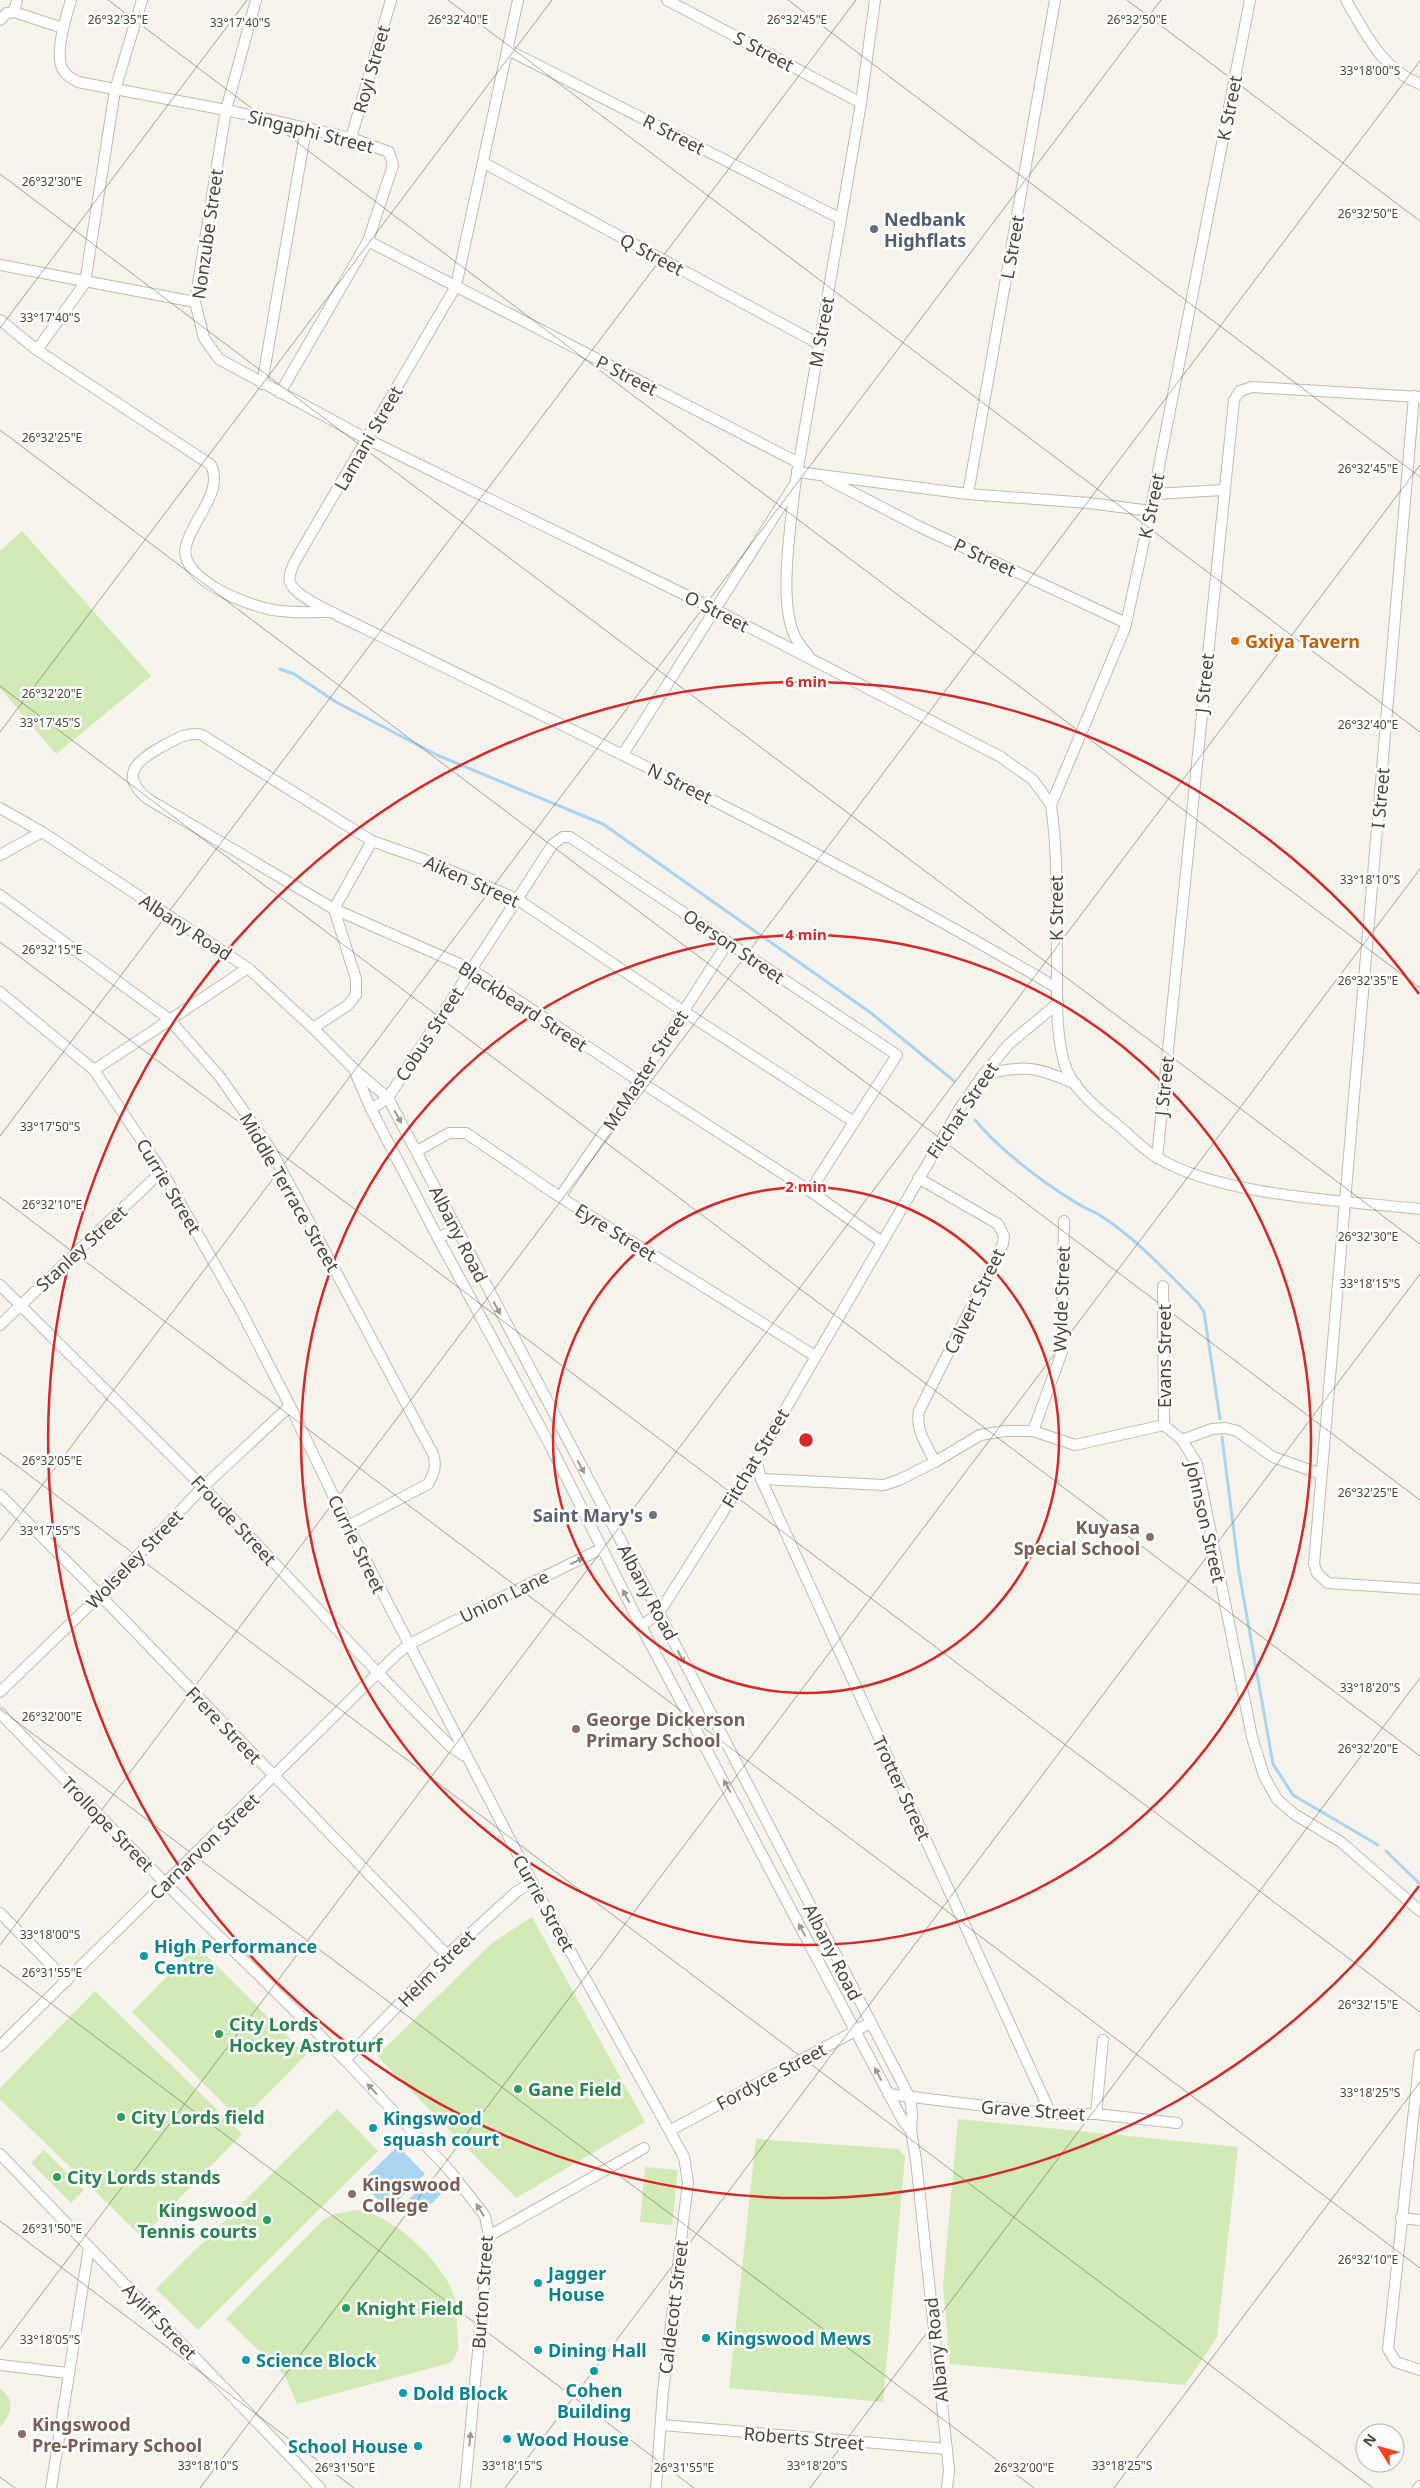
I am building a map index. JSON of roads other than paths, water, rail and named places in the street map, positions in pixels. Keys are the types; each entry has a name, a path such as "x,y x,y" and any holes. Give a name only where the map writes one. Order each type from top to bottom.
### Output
{"street":[{"path":"14,12 17,0"},
{"path":"0,20 7,13 14,12 63,28 71,0"},
{"path":"37,350 84,282 115,90 142,0"},
{"name":"Nonzube Street","path":"256,0 226,110 195,302 204,338 209,348 219,360 368,439"},
{"name":"Royi Street","path":"352,138 391,0"},
{"name":"Lamani Street","path":"295,591 290,584 289,576 294,563 456,286 518,0"},
{"name":"S Street","path":"667,0 861,103"},
{"name":"M Street","path":"812,660 793,632 789,613 788,563 795,484 861,103 875,0"},
{"name":"L Street","path":"968,494 1055,0"},
{"name":"K Street","path":"1058,1003 1055,835 1051,805 1126,623 1151,511 1250,0"},
{"path":"1346,0 1377,53 1398,72 1420,84"},
{"name":"Singaphi Street","path":"63,28 60,59 62,68 67,76 78,82 226,110 352,138 386,150 392,157 393,165 368,241 280,394"},
{"name":"R Street","path":"508,50 841,219"},
{"path":"262,384 306,129"},
{"name":"Q Street","path":"484,163 819,344"},
{"name":"P Street","path":"368,241 798,468 819,475 920,527 1126,623"},
{"path":"0,264 84,282 195,302"},
{"path":"0,320 37,350 211,465 214,472 214,488 190,534 185,554 190,568 204,581 253,605 280,611 332,612"},
{"name":"J Street","path":"1157,1158 1232,405 1236,394 1244,388 1417,396"},
{"name":"I Street","path":"1417,396 1314,1564 1316,1573 1328,1583 1420,1589"},
{"name":"O Street","path":"368,439 714,609 1009,761 1033,780 1051,805"},
{"name":"P Street","path":"819,475 968,494 1089,503 1151,511"},
{"path":"623,754 795,484"},
{"path":"1154,494 1223,490"},
{"name":"N Street","path":"295,591 332,612 623,754 761,824 976,940 1057,988"},
{"name":"Aiken Street","path":"133,773 135,765 149,754 182,736 193,733 202,735 335,816 372,841 423,859 517,899 682,1011 854,1122"},
{"name":"Blackbeard Street","path":"133,773 136,786 148,799 334,909 471,969 639,1081 810,1191 882,1242"},
{"name":"Albany Road","path":"0,808 42,832 248,968 354,1069 388,1098 659,1613 910,2098 912,2113 911,2131 916,2160 949,2470 947,2488"},
{"path":"0,855 42,832"},
{"name":"Cobus Street","path":"371,1109 388,1098 553,844 563,837 570,837"},
{"name":"Oerson Street","path":"570,837 897,1055 854,1122"},
{"path":"313,1028 348,1005 356,995 356,979 334,909 372,841"},
{"name":"Middle Terrace Street","path":"0,895 168,1019 220,1077 271,1150 433,1454 435,1471 428,1484 348,1526"},
{"name":"McMaster Street","path":"560,1197 639,1081 682,1011 728,942"},
{"path":"94,1070 168,1019 248,968"},
{"name":"Currie Street","path":"0,992 94,1070 162,1171 239,1307 408,1645 532,1882 671,2130"},
{"path":"1058,1003 1064,1064 1076,1084 1102,1113 1157,1158 1199,1176 1223,1182 1276,1192 1420,1209"},
{"name":"Fitchat Street","path":"641,1626 659,1613 756,1460 918,1178 983,1075 1009,1044 1058,1003"},
{"path":"983,1075 1012,1068 1040,1069 1076,1084"},
{"name":"Albany Road","path":"354,1069 371,1109 551,1447 641,1626 888,2094 911,2131"},
{"path":"810,1191 854,1122"},
{"name":"Eyre Street","path":"417,1151 449,1133 466,1132 560,1197 815,1356"},
{"name":"Stanley Street","path":"0,1325 162,1171"},
{"name":"Calvert Street","path":"918,1178 998,1224 1004,1236 1002,1244 919,1411 917,1422 919,1430 935,1462"},
{"name":"Wylde Street","path":"1033,1431 1062,1352 1064,1221"},
{"path":"438,1238 456,1229"},
{"name":"Froude Street","path":"0,1285 204,1487 378,1673 451,1747 466,1757"},
{"name":"Evans Street","path":"1163,1286 1164,1426"},
{"name":"Wolseley Street","path":"0,1692 100,1595 250,1440 290,1406"},
{"path":"761,1479 884,1485 899,1480 935,1462 980,1435 1005,1431 1033,1431 1075,1445 1164,1426"},
{"name":"Johnson Street","path":"1164,1426 1182,1440 1196,1464 1252,1737 1264,1776 1278,1798 1294,1814 1341,1842 1420,1911"},
{"path":"1182,1440 1212,1429 1226,1428 1237,1431 1273,1457 1321,1474"},
{"path":"551,1447 566,1438"},
{"name":"Trotter Street","path":"756,1460 761,1479 1051,2114"},
{"name":"Frere Street","path":"0,1495 100,1595 447,1955"},
{"name":"Union Lane","path":"408,1645 458,1618 601,1549"},
{"name":"Carnarvon Street","path":"0,2046 408,1645"},
{"name":"Trollope Street","path":"0,1713 166,1884 344,2060"},
{"path":"698,1733 715,1722"},
{"path":"752,1835 768,1825"},
{"name":"Helm Street","path":"344,2060 447,1955 516,1892 532,1882"},
{"path":"0,1913 67,1980"},
{"name":"Fordyce Street","path":"671,2130 870,2023"},
{"path":"1096,2114 1103,2040"},
{"path":"1420,2055 1388,2349 1396,2362 1420,2370"},
{"name":"Burton Street","path":"344,2060 450,2171 485,2216 488,2236 465,2488"},
{"name":"Grave Street","path":"888,2094 1051,2114 1096,2114 1177,2123"},
{"name":"Caldecott Street","path":"656,2488 662,2426 663,2391 688,2182 684,2157 671,2130"},
{"path":"488,2236 644,2148"},
{"name":"Ayliff Street","path":"0,2154 320,2488"},
{"path":"1401,2218 1420,2220"},
{"path":"52,2488 88,2247"},
{"path":"0,2365 68,2373"},
{"name":"Roberts Street","path":"662,2426 947,2449"}],"water":[{"path":"398,2146 425,2174 388,2210 361,2182"},
{"path":"428,2181 441,2194 422,2213 409,2199"}],"waterway":[{"path":"280,669 294,674 336,702 437,755 603,824 871,1013 954,1081"},
{"path":"975,1120 996,1142 1035,1175 1078,1204 1112,1223 1151,1256 1198,1303 1204,1312 1220,1419"},
{"path":"1222,1437 1239,1572 1273,1764 1293,1795 1378,1845"},
{"path":"1386,1851 1420,1884"}],"place":[{"name":"Nedbank Highflats","path":"874,229"},
{"name":"Gxiya Tavern","path":"1235,641"},
{"name":"Saint Mary's","path":"653,1515"},
{"name":"Kuyasa Special School","path":"1150,1537"},
{"name":"George Dickerson Primary School","path":"576,1729"},
{"name":"High Performance Centre","path":"144,1956"},
{"name":"City Lords Hockey Astroturf","path":"219,2034"},
{"name":"Gane Field","path":"518,2089"},
{"name":"City Lords field","path":"121,2117"},
{"name":"Kingswood squash court","path":"373,2128"},
{"name":"City Lords stands","path":"57,2177"},
{"name":"Kingswood College","path":"352,2194"},
{"name":"Kingswood Tennis courts","path":"267,2220"},
{"name":"Jagger House","path":"538,2283"},
{"name":"Knight Field","path":"346,2308"},
{"name":"Kingswood Mews","path":"706,2338"},
{"name":"Dining Hall","path":"538,2350"},
{"name":"Science Block","path":"246,2360"},
{"name":"Cohen Building","path":"594,2371"},
{"name":"Dold Block","path":"403,2393"},
{"name":"Kingswood Pre-Primary School","path":"22,2434"},
{"name":"Wood House","path":"507,2439"},
{"name":"School House","path":"418,2446"}]}
